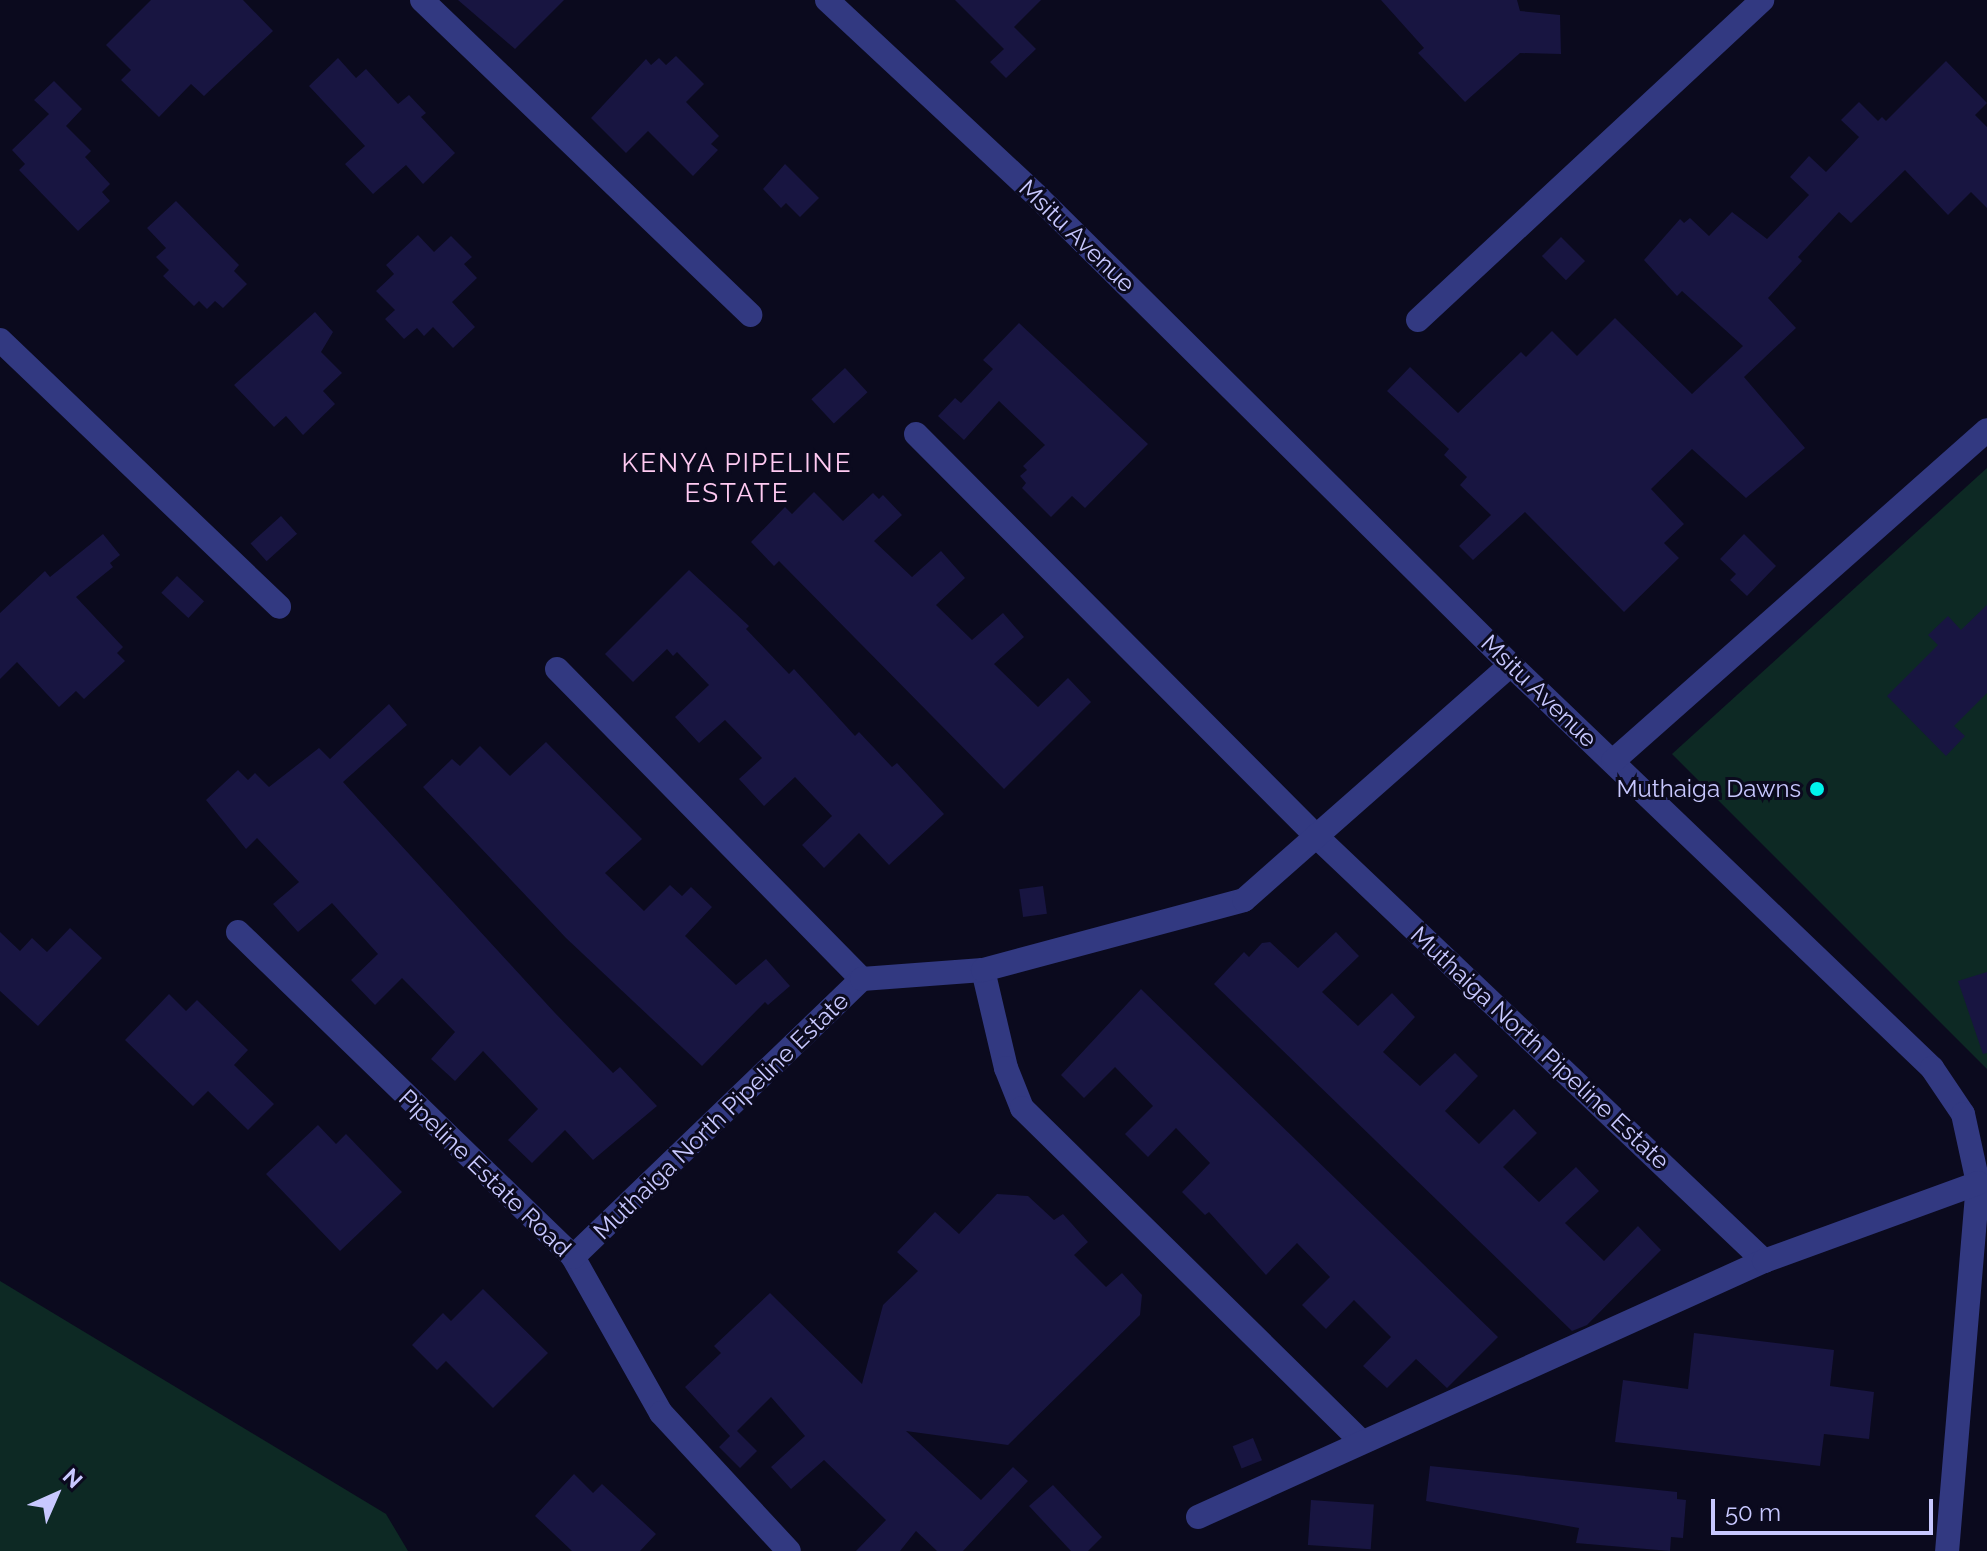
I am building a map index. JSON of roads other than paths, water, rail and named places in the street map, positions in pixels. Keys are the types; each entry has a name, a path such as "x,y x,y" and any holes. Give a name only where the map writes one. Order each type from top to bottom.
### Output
{"street":[{"path":"422,0 750,315"},
{"name":"Msitu Avenue","path":"827,0 1038,197 1511,665 1932,1068 1963,1114 1978,1183 1947,1551"},
{"path":"1418,320 1762,0"},
{"path":"0,340 279,607"},
{"path":"1613,761 1987,430"},
{"name":"Muthaiga North Pipeline Estate","path":"916,434 1316,836 1764,1261"},
{"name":"Muthaiga North Pipeline Estate","path":"573,1257 862,979 983,970 1244,900 1511,665"},
{"path":"557,669 862,979"},
{"name":"Pipeline Estate Road","path":"238,932 573,1257 661,1413 789,1551"},
{"path":"983,970 1006,1068 1022,1108 1360,1440"},
{"path":"1198,1517 1360,1440 1764,1261 1978,1183"}],"place":[{"name":"Muthaiga Dawns","path":"1817,789"}],"district":[{"name":"KENYA PIPELINE ESTATE","path":"737,479"}]}
